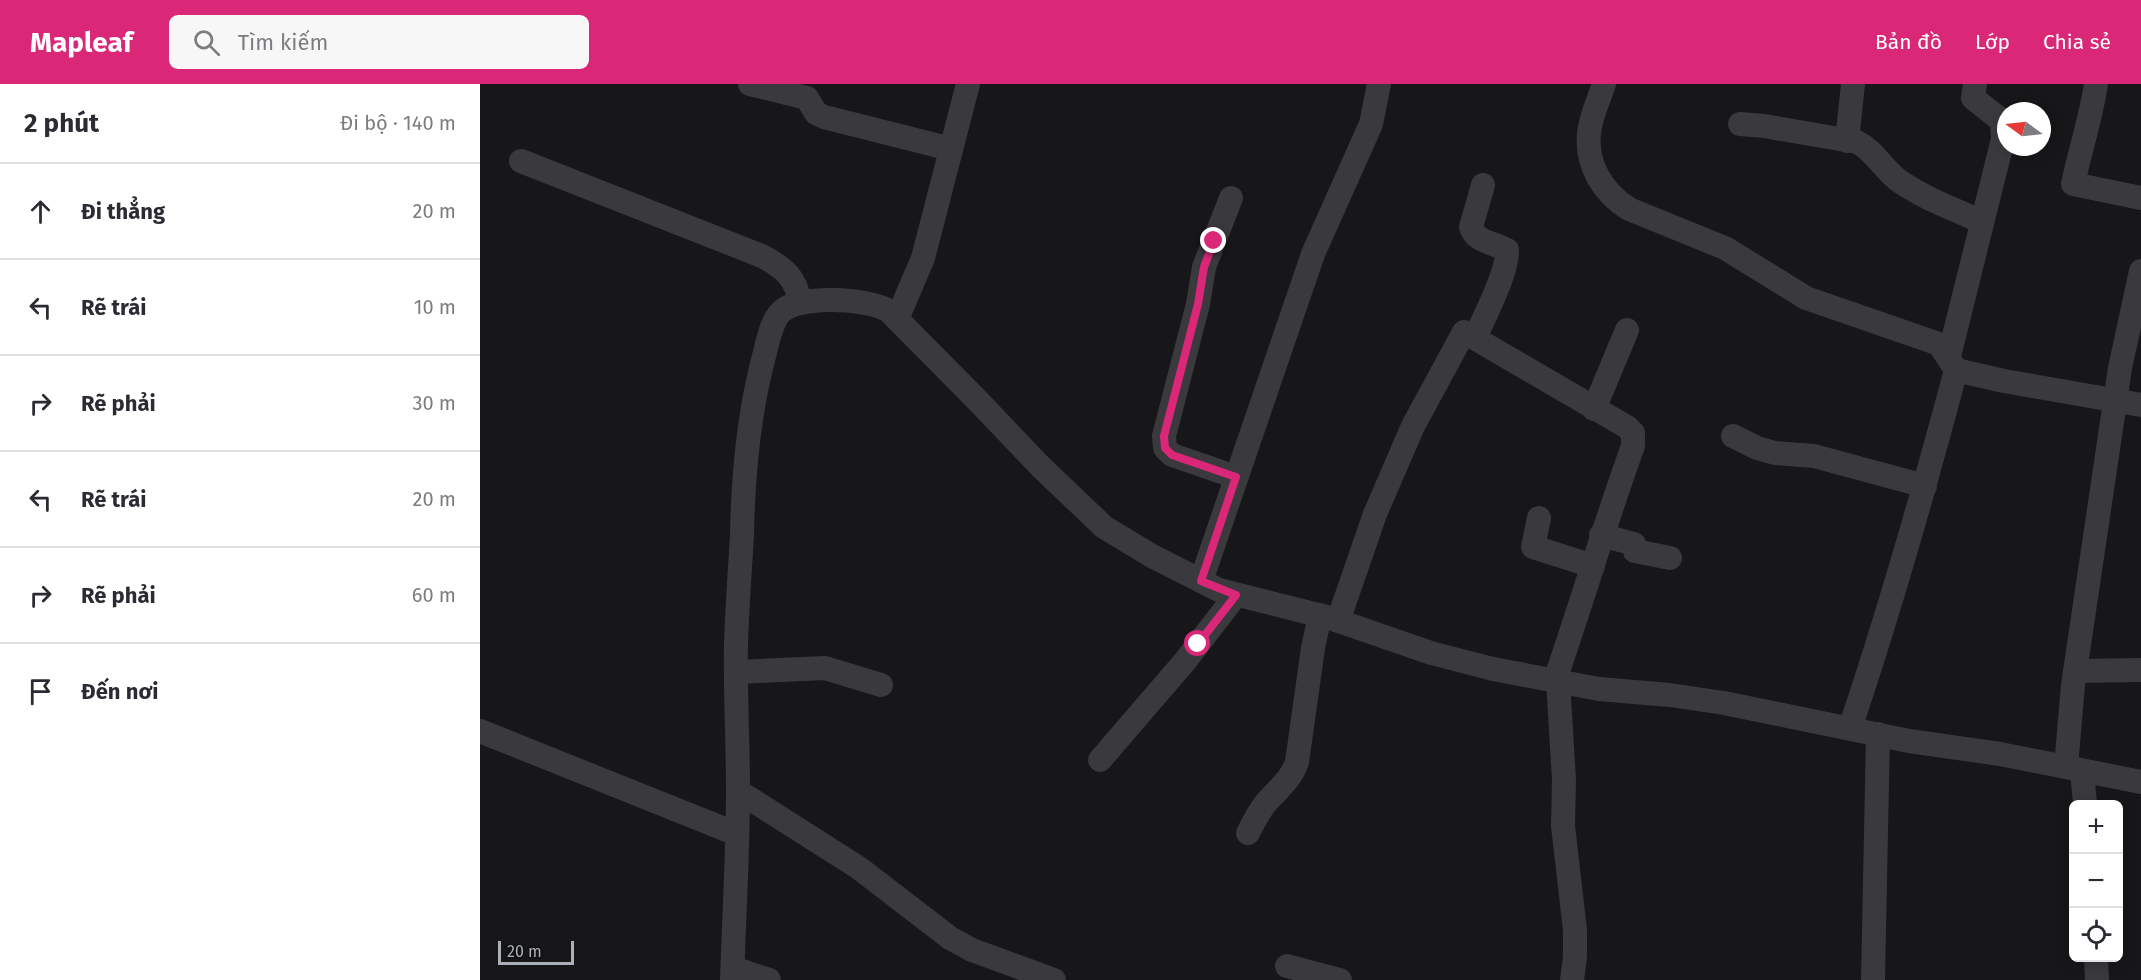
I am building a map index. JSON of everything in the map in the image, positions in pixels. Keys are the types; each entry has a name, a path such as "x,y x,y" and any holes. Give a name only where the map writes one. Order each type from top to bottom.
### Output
{"street":[{"path":"750,84 807,98 816,113 825,117 951,149"},
{"path":"897,319 923,258 968,84"},
{"path":"1201,581 1313,254 1371,124 1379,84"},
{"path":"1604,84 1592,118 1589,135 1590,153 1596,174 1604,187 1619,203 1659,222 1725,248 1806,298 1939,344 1953,363 2004,381 2141,405"},
{"path":"1847,141 1853,84"},
{"path":"1850,728 1925,486 1982,222 2003,139 2002,121 1973,98 1975,84"},
{"path":"2096,84 2092,115 2085,131 2073,184 2141,198"},
{"path":"1740,124 1847,141 1867,147 1885,169 1913,190 1982,222"},
{"path":"521,161 762,256 783,267 798,288 800,303"},
{"path":"1475,338 1503,272 1507,256 1507,250 1477,238 1473,233 1471,227 1483,185"},
{"path":"1231,198 1204,267 1198,304 1164,436 1165,448 1172,455 1236,477"},
{"path":"2084,800 2074,769 2075,671 2120,368 2141,272"},
{"path":"769,980 733,974 738,791 736,672 742,501 747,434 758,381 775,321 781,312 808,301 858,302 885,309 1041,467 1104,527 1143,551 1201,581 1236,595 1329,618 1431,653 1493,669 1599,689 1670,695 1724,703 1909,741 2000,754 2141,782"},
{"path":"1594,409 1627,330"},
{"path":"1248,833 1256,817 1289,778 1297,762 1313,648 1329,618 1413,426 1464,332 1627,427 1634,437 1556,681 1564,780 1563,826 1575,930 1572,980"},
{"path":"1733,436 1766,450 1814,456 1925,486"},
{"path":"1539,518 1533,547 1593,566"},
{"path":"1601,535 1634,544 1635,550 1670,558"},
{"path":"1100,760 1178,669 1236,595"},
{"path":"736,672 825,668 881,685"},
{"path":"2075,671 2141,670"},
{"path":"480,731 737,834"},
{"path":"1873,980 1878,734"},
{"path":"738,791 859,868 950,938 972,950 1054,980"},
{"path":"2096,962 2097,980"},
{"path":"1287,966 1340,980"}],"route":[{"path":"1198,644 1236,595 1201,581 1236,477 1172,455 1165,448 1164,436 1198,304 1204,267 1214,241"}]}
